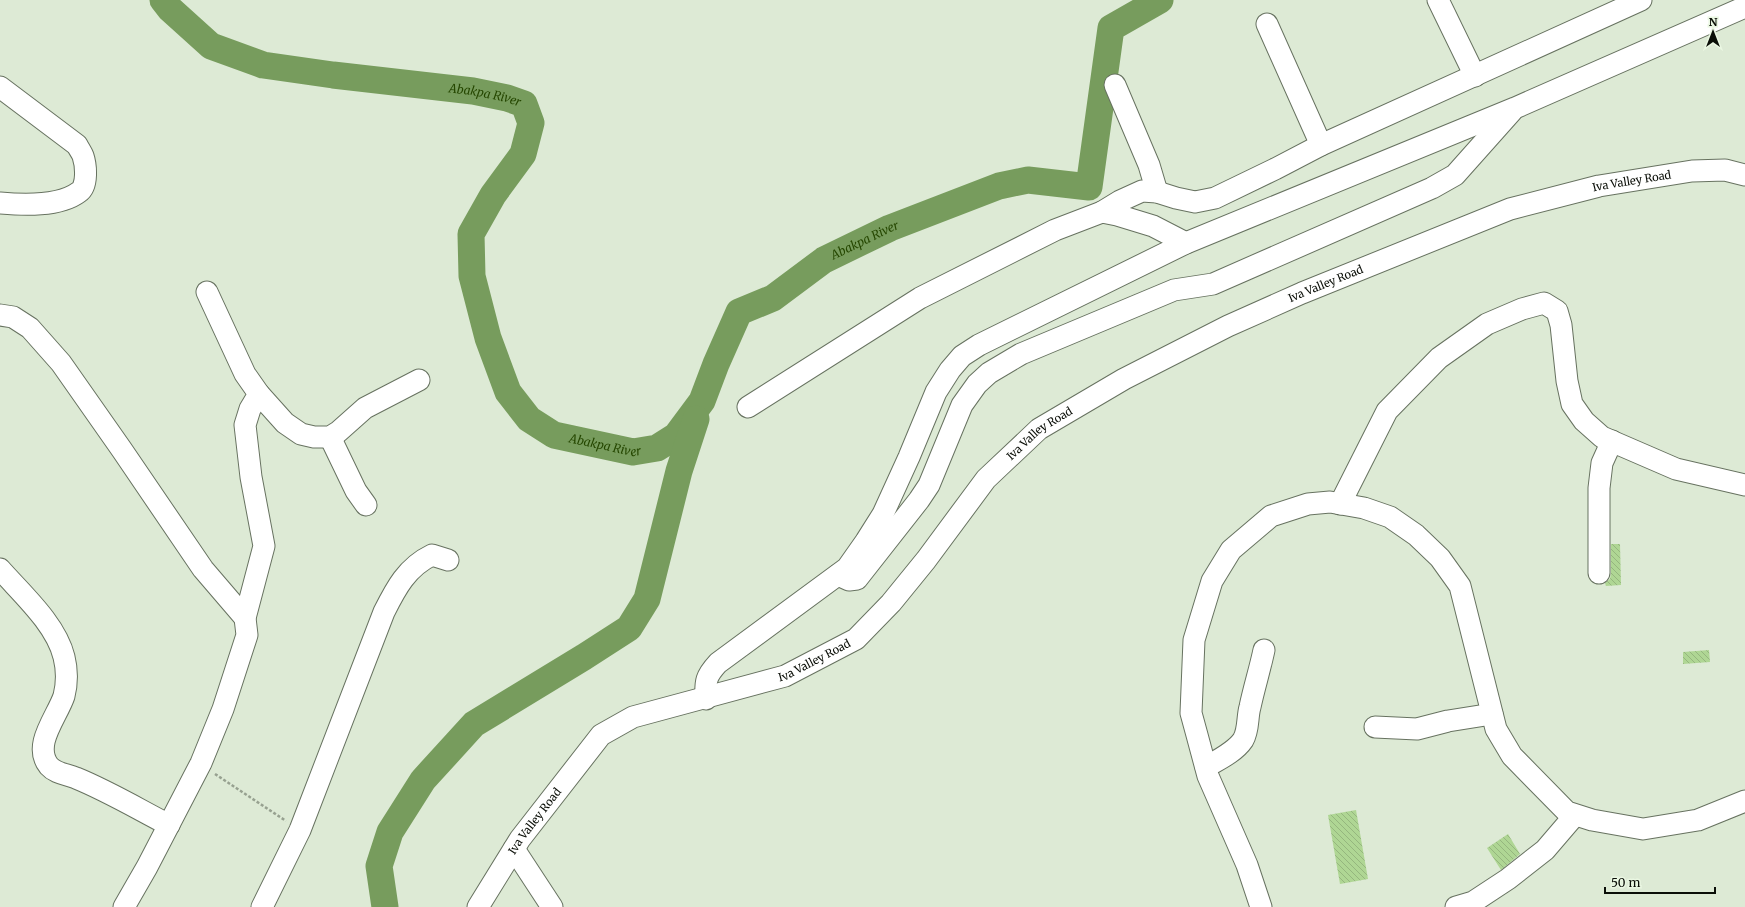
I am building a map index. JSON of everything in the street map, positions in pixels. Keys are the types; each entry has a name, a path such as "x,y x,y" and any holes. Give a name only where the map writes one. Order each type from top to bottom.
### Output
{"street":[{"path":"1438,0 1475,76"},
{"path":"748,407 920,298 1055,230 1102,212 1120,201 1142,191 1157,192 1195,202 1215,198 1321,145 1641,0"},
{"path":"706,698 705,686 708,674 718,663 847,568 883,514 936,392 950,370 962,356 979,345 1186,243 1515,108 1745,7"},
{"path":"1267,24 1321,145"},
{"path":"1115,85 1149,164 1157,192"},
{"path":"0,87 77,146 83,156 85,171 84,184 80,192 64,199 49,203 21,205 0,203"},
{"path":"838,575 849,580 857,579 920,500 929,485 962,405 977,384 989,373 1021,354 1174,290 1213,284 1432,188 1455,175 1515,108"},
{"name":"Iva Valley Road","path":"478,907 514,849 601,735 633,717 785,676 856,639 891,603 926,560 986,479 1039,429 1124,379 1228,326 1302,293 1510,209 1599,186 1692,171 1725,170 1745,175"},
{"path":"1102,212 1153,226 1186,243"},
{"path":"207,292 245,374 259,394 285,424 301,434 314,437 330,437 338,432 365,408 419,380"},
{"path":"1340,504 1387,411 1439,358 1487,324 1522,309 1544,303 1557,311 1561,324 1567,381 1572,404 1584,421 1602,437 1676,469 1745,485"},
{"path":"0,316 13,317 30,328 61,363 203,569 245,618"},
{"path":"124,907 147,867 201,762 223,708 247,635 245,618 264,546 251,477 245,425 250,409 259,394"},
{"path":"330,437 356,491 366,505"},
{"path":"1599,573 1599,488 1602,463 1612,441"},
{"path":"1261,907 1247,865 1206,767 1191,713 1194,640 1212,581 1232,550 1248,534 1271,516 1308,504 1330,502 1364,508 1390,516 1416,535 1440,558 1460,586 1465,599 1496,729 1512,756 1567,812 1592,820 1643,829 1698,820 1745,801"},
{"path":"262,907 300,830 384,612 394,591 403,577 418,562 432,555 448,560"},
{"path":"0,569 46,620 64,656 66,668 66,688 43,744 46,762 57,772 76,778 169,825"},
{"path":"1206,767 1231,752 1243,740 1249,722 1249,708 1257,683 1264,650"},
{"path":"1375,727 1417,729 1448,721 1492,714"},
{"path":"1456,907 1473,902 1545,850 1575,815"},
{"path":"514,849 552,907"}],"path":[{"path":"201,762 224,781 300,830"}],"building":[{"path":"1611,544 1620,544 1621,585 1606,586 1605,583 1610,579 1611,573"},
{"path":"1709,650 1710,662 1683,664 1683,652"},
{"path":"1356,810 1368,879 1340,884 1328,815"},
{"path":"1508,834 1520,854 1501,870 1487,848"}],"waterway":[{"name":"Abakpa River","path":"163,0 170,9 211,46 263,65 333,75 473,91 507,98 524,104 531,123 523,154 493,195 471,234 472,276 488,338 508,392 529,419 554,435 633,452 657,448 676,436 702,401 716,364 739,312 773,298 824,260 890,228 999,186 1028,180 1089,187 1111,28 1160,0"},
{"path":"385,907 379,866 390,832 423,780 474,724 629,628 647,599 679,471 696,419"}]}
